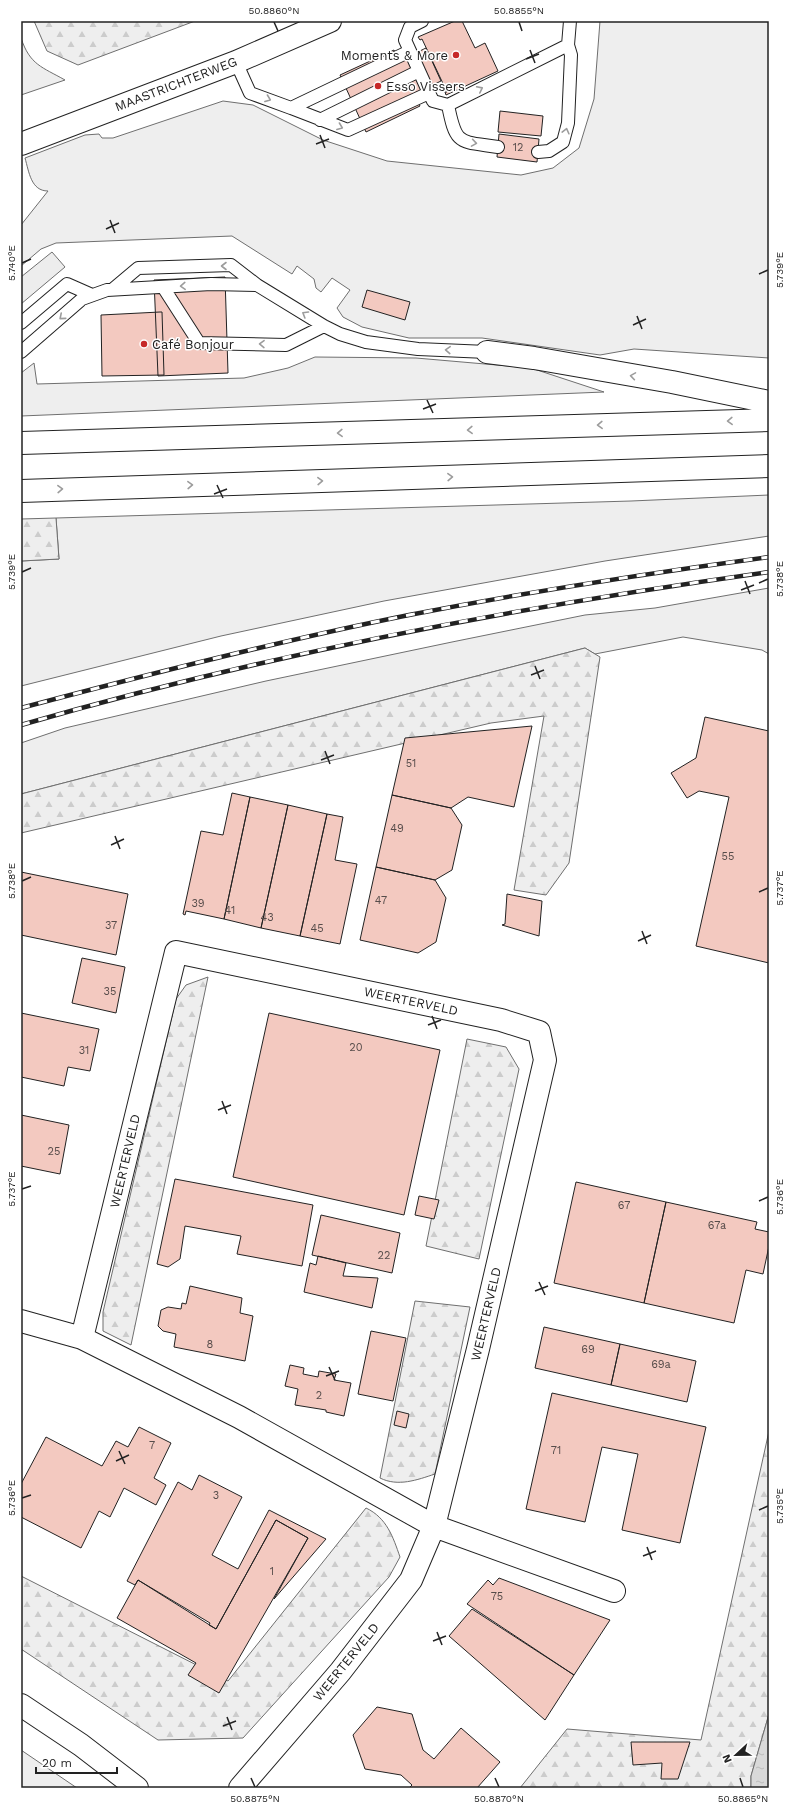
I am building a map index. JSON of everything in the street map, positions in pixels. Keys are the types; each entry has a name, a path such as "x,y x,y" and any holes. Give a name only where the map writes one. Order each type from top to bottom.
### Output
{"main road":[{"name":"MAASTRICHTERWEG","path":"21,144 236,62 330,21"},
{"path":"487,352 534,358 769,402"},
{"path":"21,443 769,420"},
{"path":"21,491 769,466"},
{"name":"WEERTERVELD","path":"82,1338 176,952 494,1018 538,1032 545,1060 478,1349 434,1526 411,1580 340,1672 240,1788"},
{"path":"21,1321 82,1338 239,1418 434,1526 614,1591"},
{"path":"21,1705 81,1745 136,1788"}],"lane":[{"path":"422,21 410,27 405,40 433,101 448,105 568,45"},
{"path":"538,152 549,151 563,142 568,116 571,55 568,45 570,21"},
{"path":"291,108 410,51"},
{"path":"236,62 250,93 348,130 430,93"},
{"path":"320,120 419,71"},
{"path":"448,105 452,129 457,137 464,142 498,147"},
{"path":"113,289 138,268 231,265 257,285 324,326 340,334 376,344 418,349 487,352"},
{"path":"21,323 67,284 92,296"},
{"path":"21,352 82,299 107,290 211,284 257,285"},
{"path":"163,287 199,343 286,345 324,326"}],"green space":[{"path":"34,21 195,21 78,65 47,51"},
{"path":"600,21 769,21 769,358 634,349 600,355 482,338 409,338 362,327 343,317 337,308 350,290 332,278 321,292 316,288 314,279 297,266 292,274 232,236 56,243 41,249 21,266 21,225 48,191 38,188 34,184 25,158 85,135 99,134 102,138 113,138 223,101 253,105 323,140 387,161 521,175 553,168 579,148 594,99"},
{"path":"21,38 28,54 33,60 43,68 65,80 21,95"},
{"path":"315,357 416,358 531,368 604,392 21,416 21,373 34,363 37,384 244,378 288,368"},
{"path":"769,495 769,536 605,561 384,601 221,636 21,686 21,561 59,559 56,518 631,501"},
{"path":"56,518 59,559 21,561 21,519"},
{"path":"769,588 769,654 762,650 683,637 595,654 585,648 21,794 21,743 65,728 266,681 585,615 655,608"},
{"path":"585,648 600,657 569,863 546,895 514,890 544,716 491,723 21,833 21,794"},
{"path":"208,977 131,1345 103,1331 103,1312 176,999 186,985"},
{"path":"467,1039 506,1047 519,1069 479,1259 426,1246"},
{"path":"415,1301 470,1307 435,1474 408,1482 394,1482 380,1478"},
{"path":"769,1431 769,1714 751,1776 751,1788 520,1788 567,1729 701,1740"},
{"path":"366,1508 379,1517 384,1523 392,1535 400,1557 389,1577 243,1738 158,1740 21,1649 21,1576 228,1681"},
{"path":"21,1750 77,1788 21,1788"}],"shaded area":[{"path":"52,252 65,267 21,304 21,277"}],"water":[{"path":"769,1714 769,1788 751,1788 751,1776"}],"building":[{"path":"455,21 462,21 475,48 485,43 498,71 446,95 445,92 447,92 422,39 420,40 418,37"},
{"path":"426,48 441,81 414,94 420,106 366,132 340,75 394,50 399,61"},
{"path":"500,111 543,116 541,136 498,132"},
{"path":"499,134 539,139 537,162 497,157"},
{"path":"225,277 228,373 158,376 154,280"},
{"path":"367,290 410,302 405,320 362,307"},
{"path":"162,312 164,375 102,376 101,315"},
{"path":"705,717 769,731 769,963 696,946 729,797 699,791 687,798 671,773 696,758"},
{"path":"532,726 514,807 468,797 451,808 392,795 405,738"},
{"path":"232,793 250,797 224,919 186,911 185,915 183,914 201,831 223,835"},
{"path":"392,795 451,808 462,825 452,870 435,880 376,867"},
{"path":"250,797 288,805 261,928 224,919"},
{"path":"288,805 327,814 300,936 261,928"},
{"path":"327,814 343,817 335,860 357,864 340,944 300,936"},
{"path":"376,867 435,880 446,898 436,942 418,953 360,940"},
{"path":"21,872 128,894 116,955 21,935"},
{"path":"507,894 542,901 539,936 502,925 505,924"},
{"path":"82,958 125,967 116,1013 72,1003"},
{"path":"21,1013 99,1029 90,1071 68,1067 64,1086 21,1077"},
{"path":"269,1013 440,1050 404,1215 233,1177"},
{"path":"21,1115 69,1125 60,1174 21,1166"},
{"path":"175,1179 313,1205 302,1266 237,1254 241,1236 185,1226 180,1259 168,1267 157,1264"},
{"path":"576,1182 666,1202 644,1303 554,1283"},
{"path":"419,1196 439,1200 434,1219 415,1215"},
{"path":"666,1202 757,1222 755,1229 769,1232 769,1246 763,1274 746,1270 734,1323 644,1303"},
{"path":"321,1215 400,1233 392,1273 312,1255"},
{"path":"318,1256 346,1263 343,1276 378,1278 372,1308 304,1292 310,1263 316,1265"},
{"path":"190,1286 242,1298 240,1313 253,1316 245,1361 174,1347 176,1334 163,1331 158,1326 161,1310 168,1307 181,1309 182,1303 186,1304"},
{"path":"544,1327 620,1344 611,1385 535,1368"},
{"path":"371,1331 406,1338 393,1401 358,1394"},
{"path":"620,1344 696,1361 687,1402 611,1385"},
{"path":"290,1365 304,1368 303,1374 318,1377 319,1371 336,1374 334,1380 351,1383 344,1416 326,1412 326,1410 295,1405 298,1389 285,1386"},
{"path":"552,1393 706,1427 680,1543 622,1530 638,1454 602,1447 585,1522 526,1509"},
{"path":"397,1411 409,1414 406,1428 394,1425"},
{"path":"139,1427 171,1443 154,1478 166,1485 156,1505 124,1488 110,1517 99,1511 81,1548 21,1517 21,1484 46,1437 102,1466 116,1441 128,1447"},
{"path":"199,1475 242,1497 212,1555 238,1569 269,1510 326,1539 274,1599 308,1538 276,1520 216,1629 209,1625 210,1623 138,1580 135,1585 127,1581 178,1482 192,1490"},
{"path":"276,1520 308,1538 219,1693 188,1675 196,1663 117,1618 138,1580 216,1629"},
{"path":"499,1578 610,1620 574,1675 467,1604 488,1580 493,1585"},
{"path":"472,1609 574,1675 545,1720 449,1636"},
{"path":"377,1707 412,1714 423,1750 434,1759 461,1728 500,1762 477,1788 409,1788 412,1785 401,1775 365,1769 353,1735"},
{"path":"631,1742 690,1742 678,1779 661,1779 662,1763 633,1765"}],"railway":[{"path":"21,708 214,658 409,615 589,583 769,557"},
{"path":"21,725 113,699 206,676 392,635 580,601 769,572"}],"place":[{"name":"Moments & More","path":"456,55"},
{"name":"Esso Vissers","path":"378,86"},
{"name":"Café Bonjour","path":"144,344"}]}
